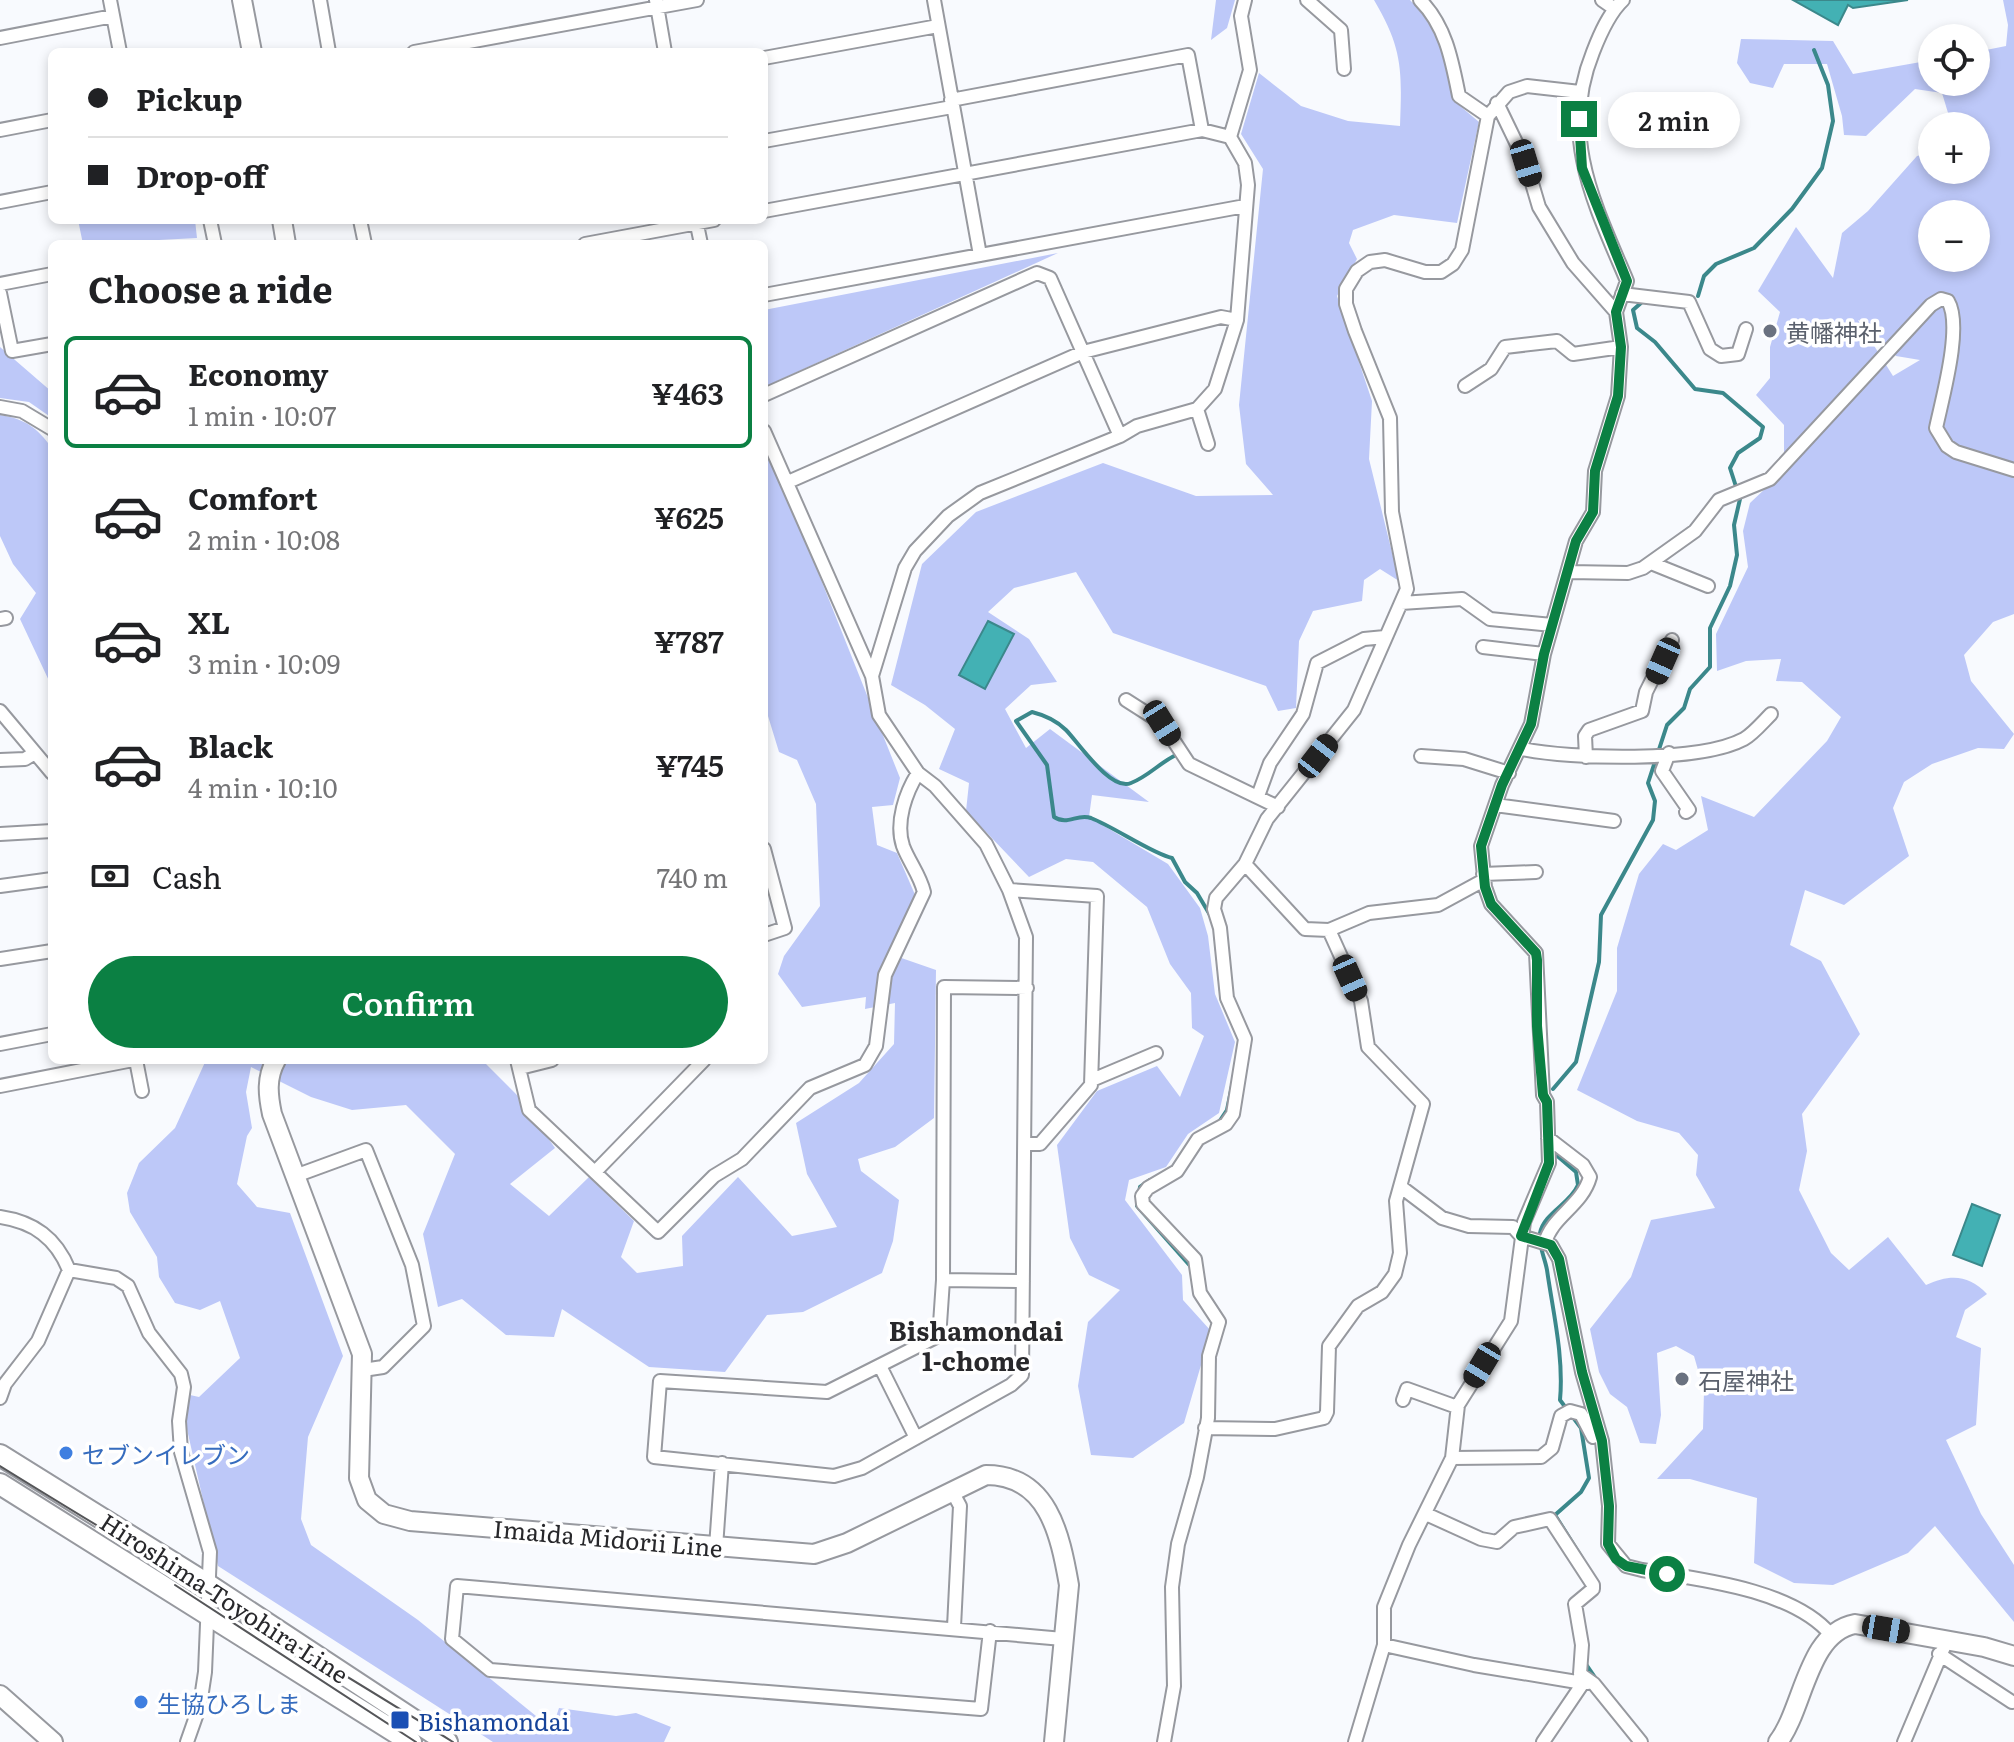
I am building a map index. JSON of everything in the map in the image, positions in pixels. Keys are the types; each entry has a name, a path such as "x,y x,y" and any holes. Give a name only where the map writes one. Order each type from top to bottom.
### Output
{"main road":[{"path":"242,0 251,48"},
{"name":"Imaida Midorii Line","path":"274,1064 267,1094 362,1354 359,1478 367,1500 384,1514 410,1521 814,1554 847,1543 986,1475 1005,1475 1039,1495 1065,1563 1069,1585 1054,1742"},
{"name":"Hiroshima Toyohira Line","path":"0,1455 207,1584 447,1742"},
{"name":"Hiroshima Toyohira Line","path":"0,1484 411,1742"},
{"path":"1778,1742 1831,1635 1841,1626 1855,1624 1943,1647 2014,1656"},
{"path":"0,1695 53,1742"}],"street":[{"path":"110,0 119,48"},
{"path":"320,0 328,48"},
{"path":"434,48 656,4 697,0"},
{"path":"934,0 980,255"},
{"path":"872,676 905,568 915,551 948,516 980,493 1120,436 1137,426 1197,409 1215,389 1237,320 1248,172 1230,137 1250,70 1241,16 1245,0"},
{"path":"1307,0 1341,30 1344,69"},
{"path":"1420,0 1435,16 1452,58 1459,96 1488,116"},
{"path":"1355,1742 1384,1645 1384,1607 1452,1458 1457,1407 1511,1321 1521,1236 1545,1180 1548,1138 1537,1026 1536,953 1491,904 1483,877 1481,846 1495,805 1531,724 1544,654 1576,541 1593,512 1595,471 1618,396 1621,347 1616,312 1627,281 1582,168 1580,92 1599,36 1619,5 1602,0"},
{"path":"656,4 664,48"},
{"path":"0,38 113,16"},
{"path":"768,57 938,26"},
{"path":"768,140 1188,55 1202,130"},
{"path":"1164,1742 1174,1686 1172,1587 1205,1428 1209,1356 1219,1322 1200,1293 1195,1259 1143,1204 1142,1196 1148,1188 1177,1171 1198,1139 1226,1124 1233,1114 1245,1039 1227,998 1220,928 1214,909 1220,889 1245,864 1267,819 1354,710 1407,589 1392,512 1390,418 1355,331 1346,304 1346,289 1357,271 1370,262 1385,260 1425,272 1441,272 1453,264 1462,250 1488,116 1497,103 1509,92 1527,86 1580,92"},
{"path":"1497,103 1526,163 1539,207 1573,263 1616,312"},
{"path":"0,130 48,121"},
{"path":"768,210 1202,130 1230,137"},
{"path":"0,202 48,193"},
{"path":"768,294 1245,206"},
{"path":"605,240 686,224"},
{"path":"768,393 1037,273 1050,278 1120,436"},
{"path":"0,284 48,275"},
{"path":"0,293 12,351 48,345"},
{"path":"1622,294 1689,302 1710,349 1721,356 1738,354 1746,329"},
{"path":"1569,572 1628,573 1651,563 1695,531 1719,500 1770,479 1931,305 1941,299 1948,301 1954,311 1949,365 1936,428 1947,446 1956,452 2014,470"},
{"path":"788,482 1083,352 1221,317 1237,320"},
{"path":"1465,386 1491,369 1505,347 1557,341 1573,354 1621,347"},
{"path":"0,407 22,411 48,427"},
{"path":"1197,409 1208,444"},
{"path":"768,440 872,676 879,715 918,773 935,786 986,844 1009,890 1026,937 1027,988 1026,1144 1022,1375 1011,1385 862,1468 834,1476 654,1457 660,1381 827,1392 936,1337 943,1280 944,987 1027,988"},
{"path":"1651,563 1708,586"},
{"path":"1401,603 1462,599 1490,619 1552,625"},
{"path":"1258,796 1270,763 1303,714 1317,663 1366,638 1385,637"},
{"path":"1586,757 1585,736 1589,730 1642,711 1646,692 1672,640"},
{"path":"1483,647 1544,654"},
{"path":"1126,700 1162,723 1189,764 1278,807"},
{"path":"0,711 48,768"},
{"path":"1522,749 1586,757 1716,749 1746,739 1771,714"},
{"path":"0,760 25,759 35,753"},
{"path":"1669,753 1662,771 1683,795 1689,810 1686,812"},
{"path":"1421,756 1464,759 1509,773"},
{"path":"519,1064 529,1110 658,1232 714,1176 742,1159 810,1088 865,1065 876,1046 885,975 924,892 903,846 901,830 906,792 918,773"},
{"path":"1495,805 1614,821"},
{"path":"0,834 48,831"},
{"path":"1245,864 1305,929 1329,930 1369,913 1438,905 1483,877 1536,872"},
{"path":"768,868 785,928 768,934"},
{"path":"0,886 48,880"},
{"path":"1009,890 1097,896 1091,1085 1040,1144 1026,1144"},
{"path":"1205,1428 1275,1429 1324,1418 1328,1401 1329,1346 1358,1306 1382,1292 1395,1274 1400,1253 1396,1201 1423,1104 1368,1047 1361,1001 1329,930"},
{"path":"0,959 48,952"},
{"path":"0,1044 48,1035"},
{"path":"1092,1080 1156,1053"},
{"path":"0,1086 113,1064"},
{"path":"135,1064 142,1091"},
{"path":"595,1172 700,1064"},
{"path":"1545,1243 1548,1232 1575,1207 1590,1177 1583,1165 1548,1138"},
{"path":"295,1176 366,1150 412,1265 424,1326 383,1367 363,1370"},
{"path":"1401,1187 1442,1218 1469,1226 1513,1227 1521,1236 1551,1245 1559,1259 1567,1307 1602,1441 1608,1544 1616,1559 1626,1566 1741,1586 1767,1595 1823,1625 1831,1635"},
{"path":"0,1217 40,1228 63,1255 69,1270 38,1341 19,1370 5,1384 0,1398"},
{"path":"69,1270 116,1278 128,1286 149,1333 181,1374 184,1387 179,1421 181,1452 210,1552 201,1694 187,1742"},
{"path":"943,1280 1023,1281"},
{"path":"880,1366 916,1438"},
{"path":"1403,1400 1407,1389 1457,1407"},
{"path":"1452,1458 1541,1457 1552,1448 1561,1416 1570,1411 1581,1414 1590,1426 1606,1473"},
{"path":"716,1547 722,1463"},
{"path":"952,1491 960,1506 954,1627"},
{"path":"1426,1514 1481,1539 1497,1542 1514,1527 1550,1519 1593,1585 1593,1589 1576,1599 1575,1604 1582,1645 1580,1674 1641,1742"},
{"path":"990,1631 981,1709 490,1670 452,1639 457,1586 954,1627 1063,1639"},
{"path":"1384,1645 1474,1665 1589,1684"},
{"path":"1904,1742 1943,1647 2012,1702"},
{"path":"1543,1742 1589,1684"}],"shaded area":[{"path":"1216,0 1235,0 1227,28 1211,40"},
{"path":"1374,0 1410,0 1420,11 1440,46 1453,100 1479,122 1457,223 1394,215 1353,230 1349,243 1357,259 1337,296 1372,401 1369,459 1399,581 1380,569 1364,580 1362,601 1313,611 1299,641 1296,708 1278,711 1266,686 1113,633 1076,572 1014,588 988,612 1029,639 1057,682 1031,685 1005,709 1026,748 1050,729 1149,802 1092,795 1089,817 1168,864 1200,908 1208,936 1215,994 1235,1042 1219,1113 1188,1134 1166,1167 1129,1180 1125,1200 1182,1275 1183,1300 1211,1331 1184,1423 1133,1458 1091,1455 1078,1386 1088,1322 1120,1290 1089,1275 1070,1238 1057,1145 1097,1091 1157,1066 1180,1097 1204,1036 1192,1028 1191,993 1170,964 1147,907 1093,862 1066,859 1029,877 966,811 969,783 939,769 955,729 925,705 891,685 922,564 976,512 1103,463 1196,496 1273,495 1246,464 1239,405 1263,169 1241,134 1259,73 1301,106 1348,121 1400,126 1399,61 1391,33"},
{"path":"1793,0 1908,0 1853,8 1848,5 1838,25"},
{"path":"2003,0 2014,0 2014,614 1993,622 1964,655 1971,681 2014,734 2004,749 1978,748 1932,764 1904,782 1893,808 1909,856 1844,905 1805,890 1790,945 1821,961 1860,1034 1802,1114 1807,1151 1799,1190 1831,1253 1849,1270 1888,1237 1926,1285 1943,1279 1966,1279 1987,1294 1965,1310 1956,1337 1981,1348 1976,1425 1946,1440 1981,1514 2014,1565 2014,1622 1935,1526 1908,1553 1833,1585 1794,1583 1754,1563 1757,1498 1690,1479 1657,1479 1703,1429 1704,1391 1694,1356 1676,1346 1657,1353 1661,1415 1656,1444 1640,1443 1627,1407 1610,1394 1599,1372 1590,1329 1631,1277 1651,1220 1715,1208 1696,1175 1698,1155 1679,1133 1637,1121 1577,1090 1617,991 1617,948 1639,874 1663,844 1676,850 1708,830 1701,796 1754,817 1827,741 1841,717 1802,682 1776,681 1781,659 1746,661 1717,671 1716,634 1748,567 1743,531 1750,503 1784,471 1784,425 1756,395 1770,378 1770,347 1780,312 1758,291 1796,227 1833,278 1842,233 1868,211 1917,156 1918,184 1990,184 1990,112 1948,112 1943,96 1990,96 1990,49 2006,46 2008,25","holes":["1858,320 1866,323 1896,356 1920,360 1893,376"]},
{"path":"1741,39 1833,41 1853,74 1918,62 1918,89 1866,136 1844,135 1842,116 1827,64 1784,64 1773,88 1750,83 1737,63"},
{"path":"79,224 195,224 197,238 159,240 82,240"},
{"path":"1058,253 768,385 768,309"},
{"path":"0,347 48,389 48,415 29,402 0,398"},
{"path":"0,415 30,426 48,443 48,679 20,619 36,593 13,564 0,536"},
{"path":"768,457 810,552 900,778 893,805 872,807 877,845 897,853 916,897 887,953 936,970 934,1118 895,1147 858,1159 861,1171 899,1200 893,1241 882,1273 803,1312 767,1315 725,1372 649,1367 562,1309 554,1337 506,1335 462,1299 438,1307 423,1234 455,1154 406,1105 352,1110 311,1097 251,1067 246,1092 252,1128 247,1136 237,1184 257,1207 290,1213 343,1356 308,1437 301,1519 311,1545 418,1620 552,1729 559,1708 616,1716 636,1713 671,1727 664,1742 493,1742 218,1566 186,1425 190,1395 199,1397 240,1358 220,1301 200,1310 175,1303 159,1277 157,1257 130,1212 127,1193 139,1163 175,1128 204,1064 486,1064 519,1097 555,1148 510,1184 549,1216 589,1177 634,1221 621,1257 637,1273 683,1266 682,1236 738,1177 792,1236 837,1227 807,1174 796,1123 859,1083 894,1044 895,1003 865,1009 866,997 802,1007 778,974 784,956 820,906 816,804 797,760 779,752 768,716"},
{"path":"988,621 1014,634 985,689 959,675"},
{"path":"1972,1204 2000,1215 1982,1266 1953,1255"}],"waterway":[{"path":"1698,296 1704,276 1716,264 1754,248 1792,209 1822,168 1833,121 1828,85 1814,50"},
{"path":"1553,1089 1576,1062 1599,962 1601,915 1653,820 1655,801 1648,783 1667,725 1684,708 1690,689 1710,667 1710,628 1730,586 1737,555 1734,525 1740,499 1730,468 1738,453 1760,438 1763,427 1723,393 1695,389 1655,342 1637,328 1633,310 1641,303"},
{"path":"1174,756 1137,780 1123,784 1105,773 1054,721 1032,712 1016,721 1047,765 1054,817 1064,820 1091,818 1172,858 1185,882 1197,893 1210,915"},
{"path":"1215,931 1222,1001"},
{"path":"1219,1122 1227,1110 1232,1086"},
{"path":"1555,1154 1576,1172 1578,1185 1546,1220 1540,1242 1557,1335 1560,1400 1581,1428 1589,1478 1581,1492 1555,1515 1582,1558"},
{"path":"1150,1180 1140,1187 1137,1206 1192,1268"},
{"path":"1585,1663 1596,1679"}],"tram line":[{"path":"0,1466 453,1742"},
{"path":"175,1585 416,1742"}],"place":[{"name":"黄幡神社","path":"1770,331"},
{"name":"石屋神社","path":"1682,1379"},
{"name":"セブンイレブン","path":"66,1453"},
{"name":"生協ひろしま","path":"141,1702"},
{"name":"Bishamondai","path":"400,1720"}],"district":[{"name":"Bishamondai 1-chome","path":"976,1344"}],"route":[{"path":"1579,119 1582,168 1627,281 1616,312 1621,347 1618,396 1595,471 1593,512 1576,541 1544,654 1531,724 1522,749 1502,785 1480,854 1491,904 1536,953 1537,960 1537,1026 1543,1095 1547,1102 1549,1163 1521,1236 1551,1245 1559,1259 1582,1372 1602,1441 1609,1506 1608,1544 1616,1559 1626,1566 1667,1574"}]}
